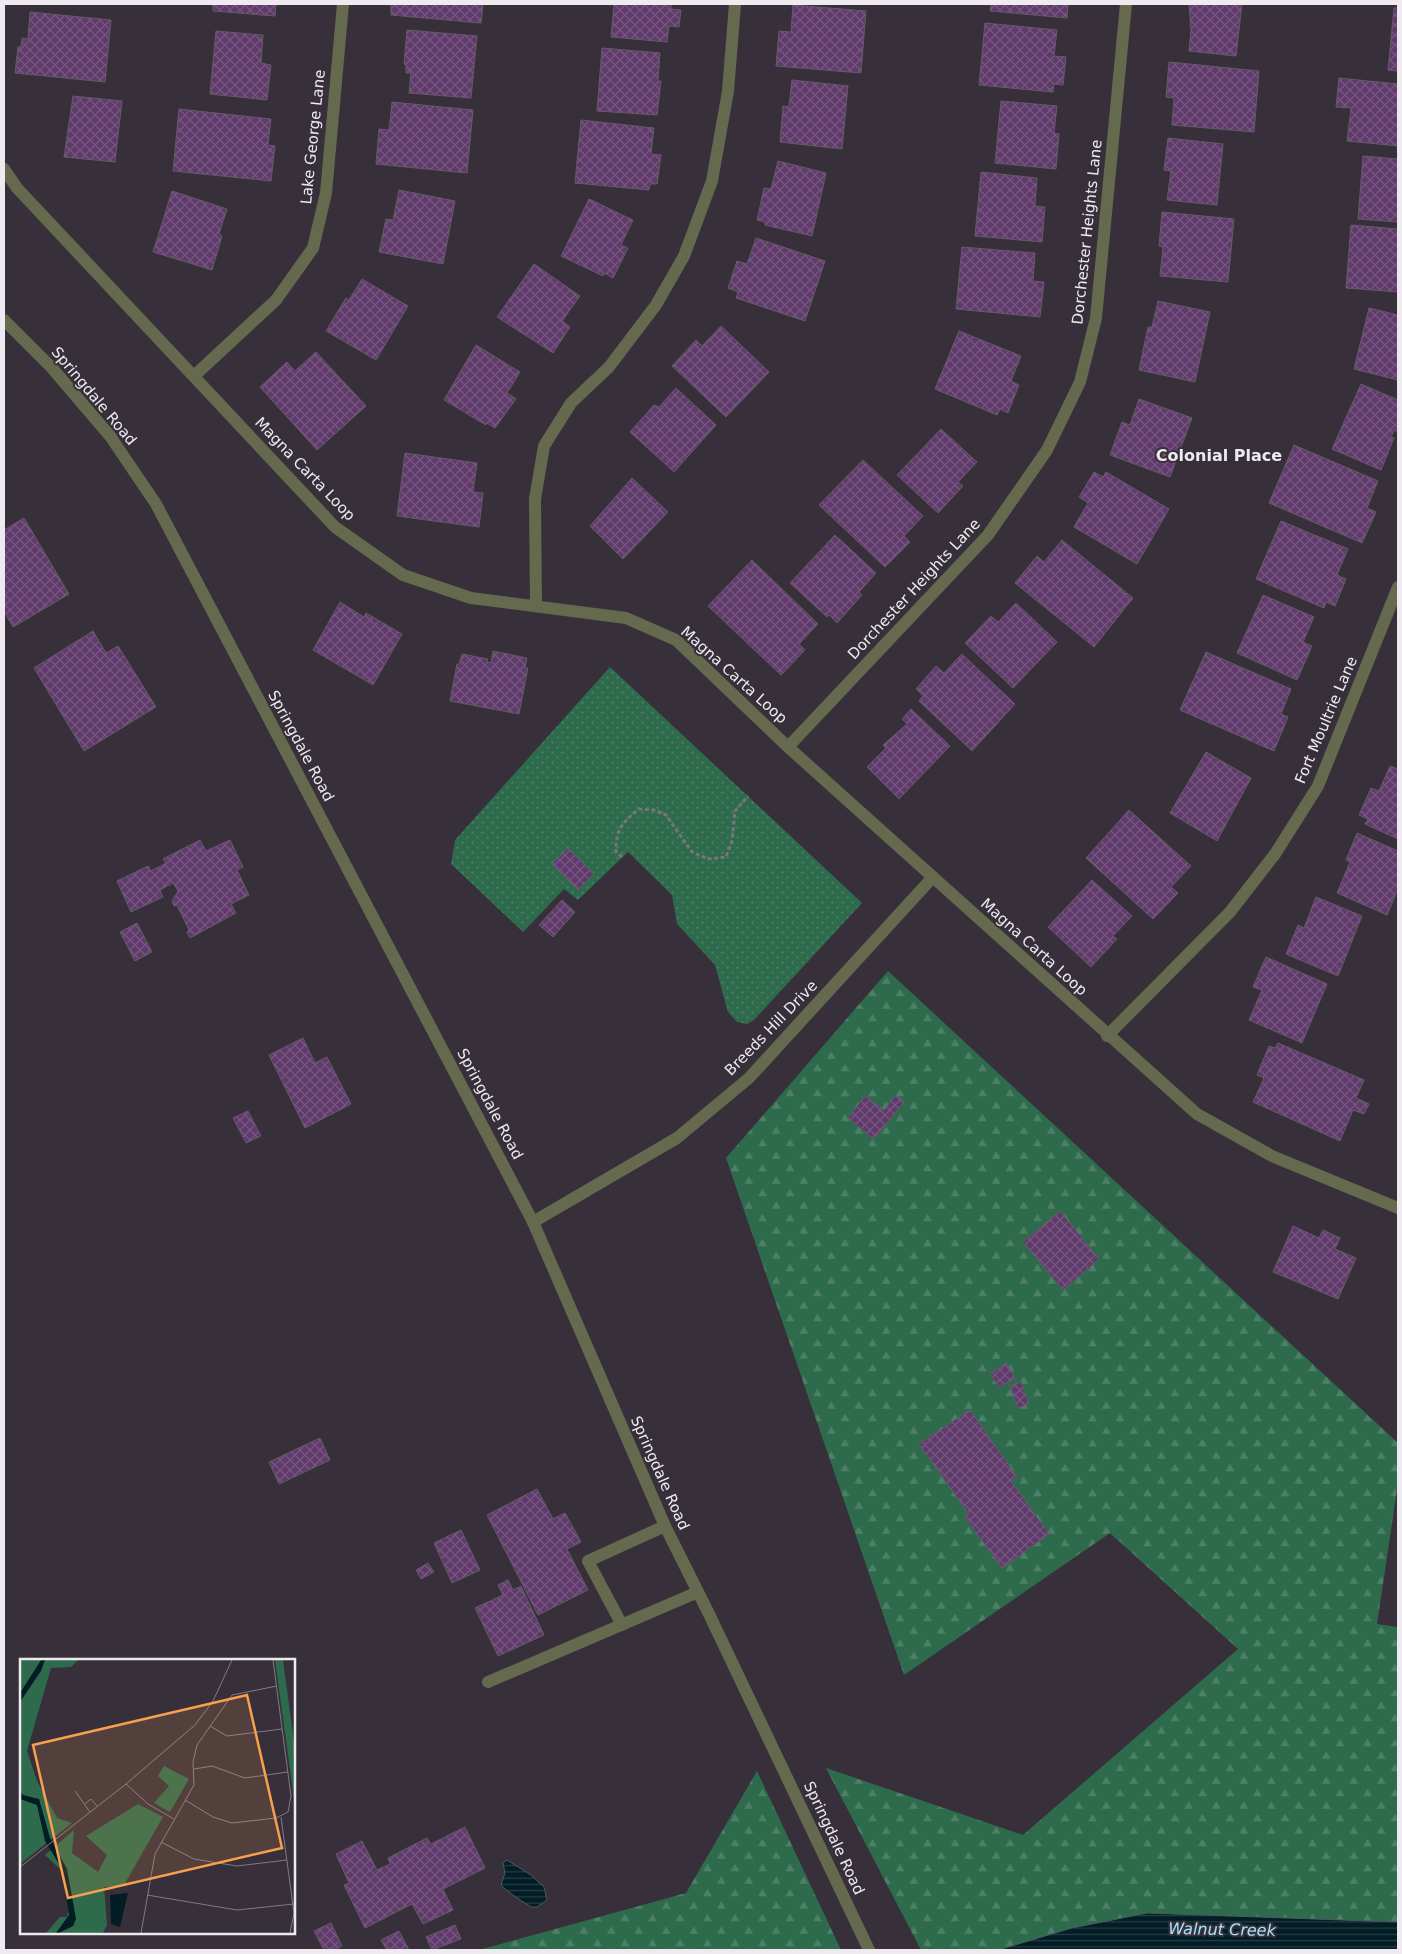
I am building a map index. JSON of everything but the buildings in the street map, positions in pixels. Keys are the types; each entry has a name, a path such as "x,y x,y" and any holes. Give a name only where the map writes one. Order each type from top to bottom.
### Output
{"street":[{"name":"Lake George Lane","path":"194,376 276,300 313,248 326,193 343,4"},
{"path":"536,606 535,499 544,446 571,403 609,367 656,305 684,256 712,181 728,91 735,4"},
{"name":"Dorchester Heights Lane","path":"788,746 988,535 1047,450 1080,382 1096,318 1126,4"},
{"name":"Magna Carta Loop","path":"4,169 17,188 335,526 403,575 472,598 626,618 676,640 788,746 1108,1036 1197,1114 1272,1156 1398,1208"},
{"name":"Springdale Road","path":"4,320 52,368 110,436 156,504 533,1222 665,1526 869,1950"},
{"name":"Fort Moultrie Lane","path":"1108,1036 1230,912 1275,854 1318,786 1398,587"},
{"name":"Breeds Hill Drive","path":"533,1222 677,1138 749,1078 933,877"},
{"path":"622,1625 588,1561 665,1526"},
{"path":"488,1682 698,1592"}],"path":[{"path":"622,857 616,852 616,836 624,822 639,810 654,810 666,815 692,852 708,859 726,857 732,842 735,811 748,796"}],"green space":[{"path":"610,667 862,903 754,1020 747,1024 737,1022 728,1012 715,965 677,924 672,895 628,852 578,900 564,889 523,932 451,864 455,840"},
{"path":"888,971 1398,1443 1398,1483 1377,1624 1398,1627 1398,1950 921,1950 826,1768 1023,1835 1238,1649 1110,1533 904,1675 726,1158"},
{"path":"757,1771 841,1950 479,1950 686,1893"}],"water":[{"path":"507,1860 531,1875 544,1887 547,1900 537,1907 532,1907 501,1885 505,1873 503,1863"},
{"name":"Walnut Creek","path":"1147,1913 1398,1922 1398,1950 998,1950 1072,1928"}],"district":[{"name":"Colonial Place","path":"1219,455"}]}
